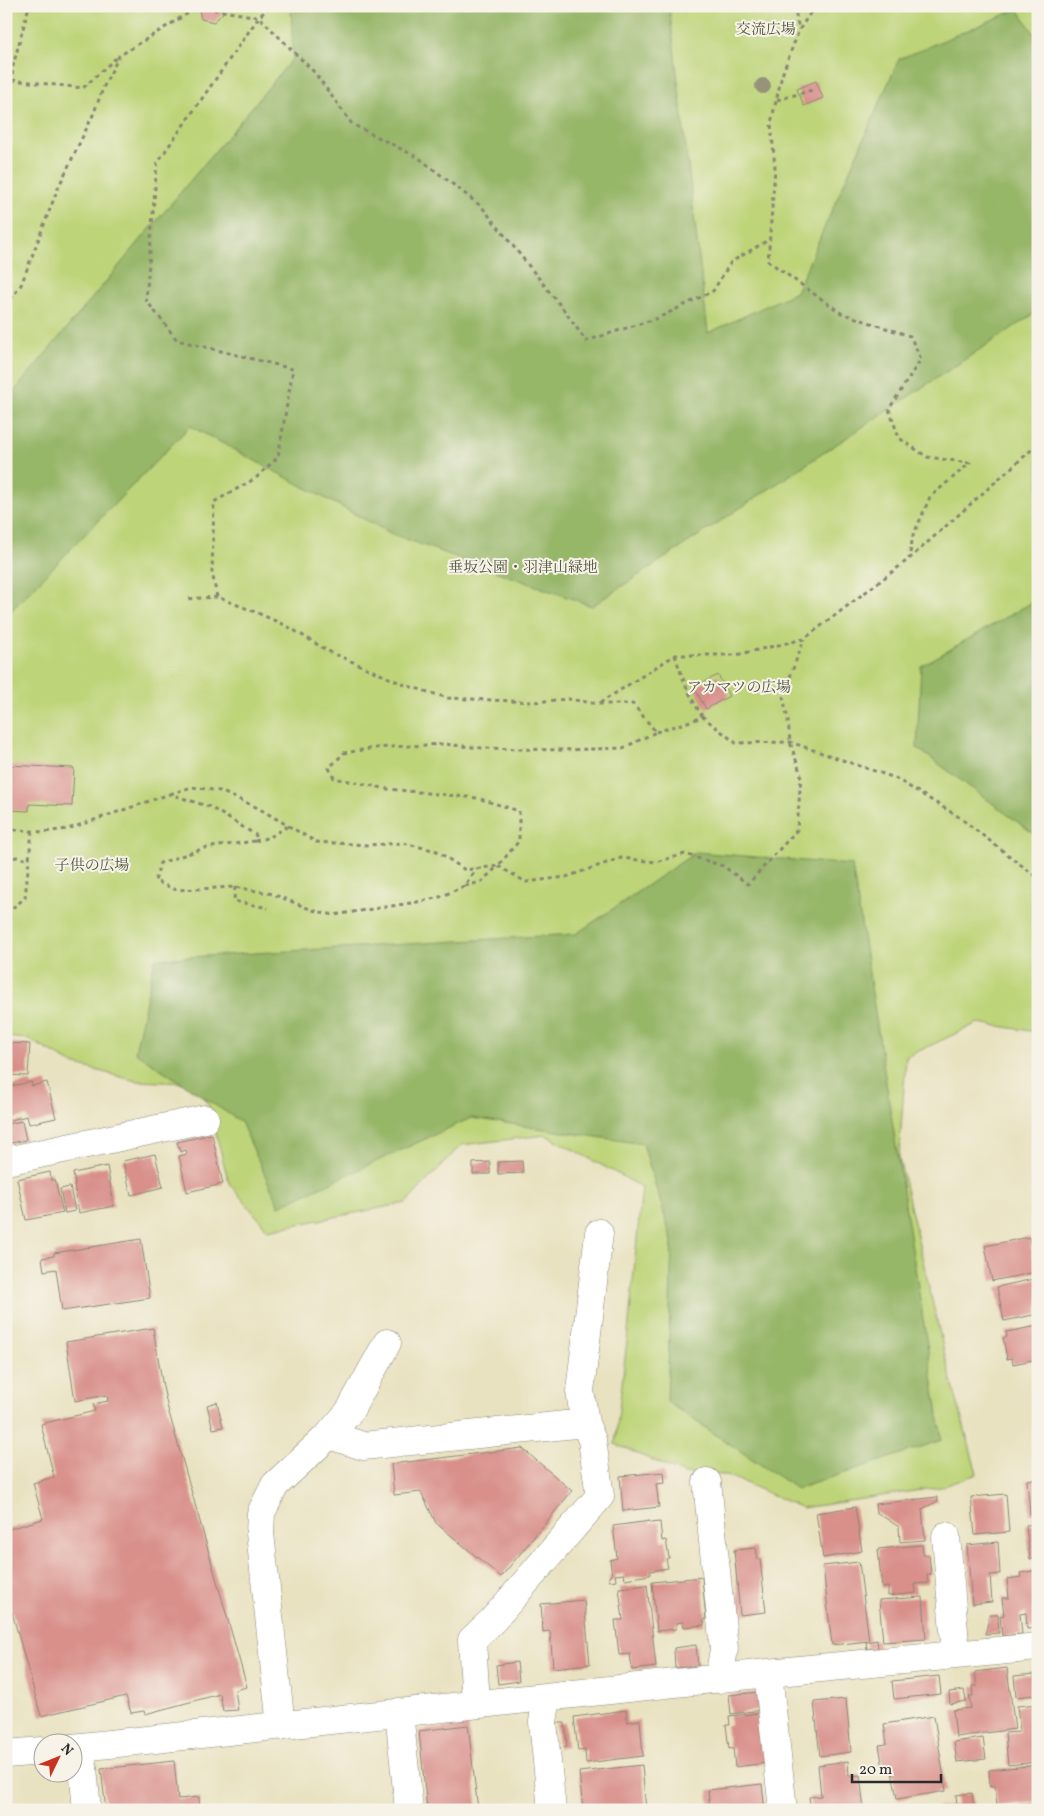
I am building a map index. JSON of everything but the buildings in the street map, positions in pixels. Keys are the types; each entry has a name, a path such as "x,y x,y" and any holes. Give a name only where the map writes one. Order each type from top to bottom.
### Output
{"street":[{"path":"6,1161 205,1119"},
{"path":"476,1704 472,1640 493,1620 600,1496 592,1440 585,1423 580,1391 599,1234"},
{"path":"281,1726 260,1533 261,1513 275,1485 329,1434 349,1412 387,1342"},
{"path":"329,1434 363,1446 585,1423"},
{"path":"707,1482 724,1649 719,1679"},
{"path":"946,1536 956,1655"},
{"path":"82,1747 399,1712 1038,1647"},
{"path":"768,1674 783,1810"},
{"path":"547,1697 543,1722 552,1810"},
{"path":"399,1712 409,1810"},
{"path":"6,1754 32,1752"},
{"path":"82,1779 87,1810"}],"path":[{"path":"6,187 13,66 29,6"},
{"path":"217,597 212,572 214,502 256,478 278,457 293,369 177,340 146,300 157,164 259,17 270,6"},
{"path":"794,6 798,30"},
{"path":"815,6 798,30 782,75 771,123 776,168 768,261 841,314 910,336 921,359 889,409 900,438 927,457 970,463 930,497 912,536 909,558"},
{"path":"12,80 82,88 119,56 198,7 259,17 315,73 352,124 419,158 482,207 564,310 586,341 658,318 713,291 731,262 770,239"},
{"path":"6,306 21,285 58,188 119,56"},
{"path":"777,100 812,90"},
{"path":"599,704 675,655 736,654 804,639 909,558 1038,444"},
{"path":"188,599 217,597 254,611 287,626 328,652 405,685 448,698 533,702 568,699 599,704 633,704 656,732"},
{"path":"6,829 43,832 68,829 192,787 220,791 258,808 316,842 369,845 403,843 438,850 465,870 498,866 526,882 566,877 621,858 656,862 685,854 723,866 748,884 798,830 801,775 790,742 783,696 804,639"},
{"path":"675,655 692,701 703,718 736,743 790,742 895,778 959,817 1038,878"},
{"path":"288,826 270,837 205,848 160,863 155,881 177,890 235,887 272,894 312,910 334,915 440,897 464,886 481,882 498,866 519,841 519,811 477,798 388,789 334,778 329,768 344,753 375,748 442,744 500,749 623,748 656,732 703,718"},
{"path":"170,794 210,806 256,835 255,841"},
{"path":"6,913 25,898 32,831"},
{"path":"6,859 17,857 29,860"},
{"path":"464,886 477,869"},
{"path":"235,887 234,901 268,908"}],"green space":[{"name":"垂坂公園・羽津山緑地","path":"6,6 1038,6 1038,1032 978,1023 906,1057 899,1158 946,1360 977,1474 941,1487 802,1508 727,1475 685,1474 615,1444 642,1187 546,1135 461,1145 406,1203 268,1230 229,1183 208,1104 192,1083 136,1081 73,1064 28,1039 6,1037"},
{"path":"291,6 669,6 708,333 796,292 899,59 1018,9 1038,40 1038,311 592,606 392,534 190,426 6,616 6,401 293,58"},
{"path":"1038,599 1038,837 917,748 921,666"},
{"path":"696,852 852,865 942,1440 797,1489 667,1402 672,1241 643,1144 471,1118 279,1206 241,1122 135,1052 155,959 576,934"}],"park label":[{"name":"交流広場","path":"766,29"},
{"name":"アカマツの広場","path":"739,687"},
{"name":"子供の広場","path":"92,865"}]}
